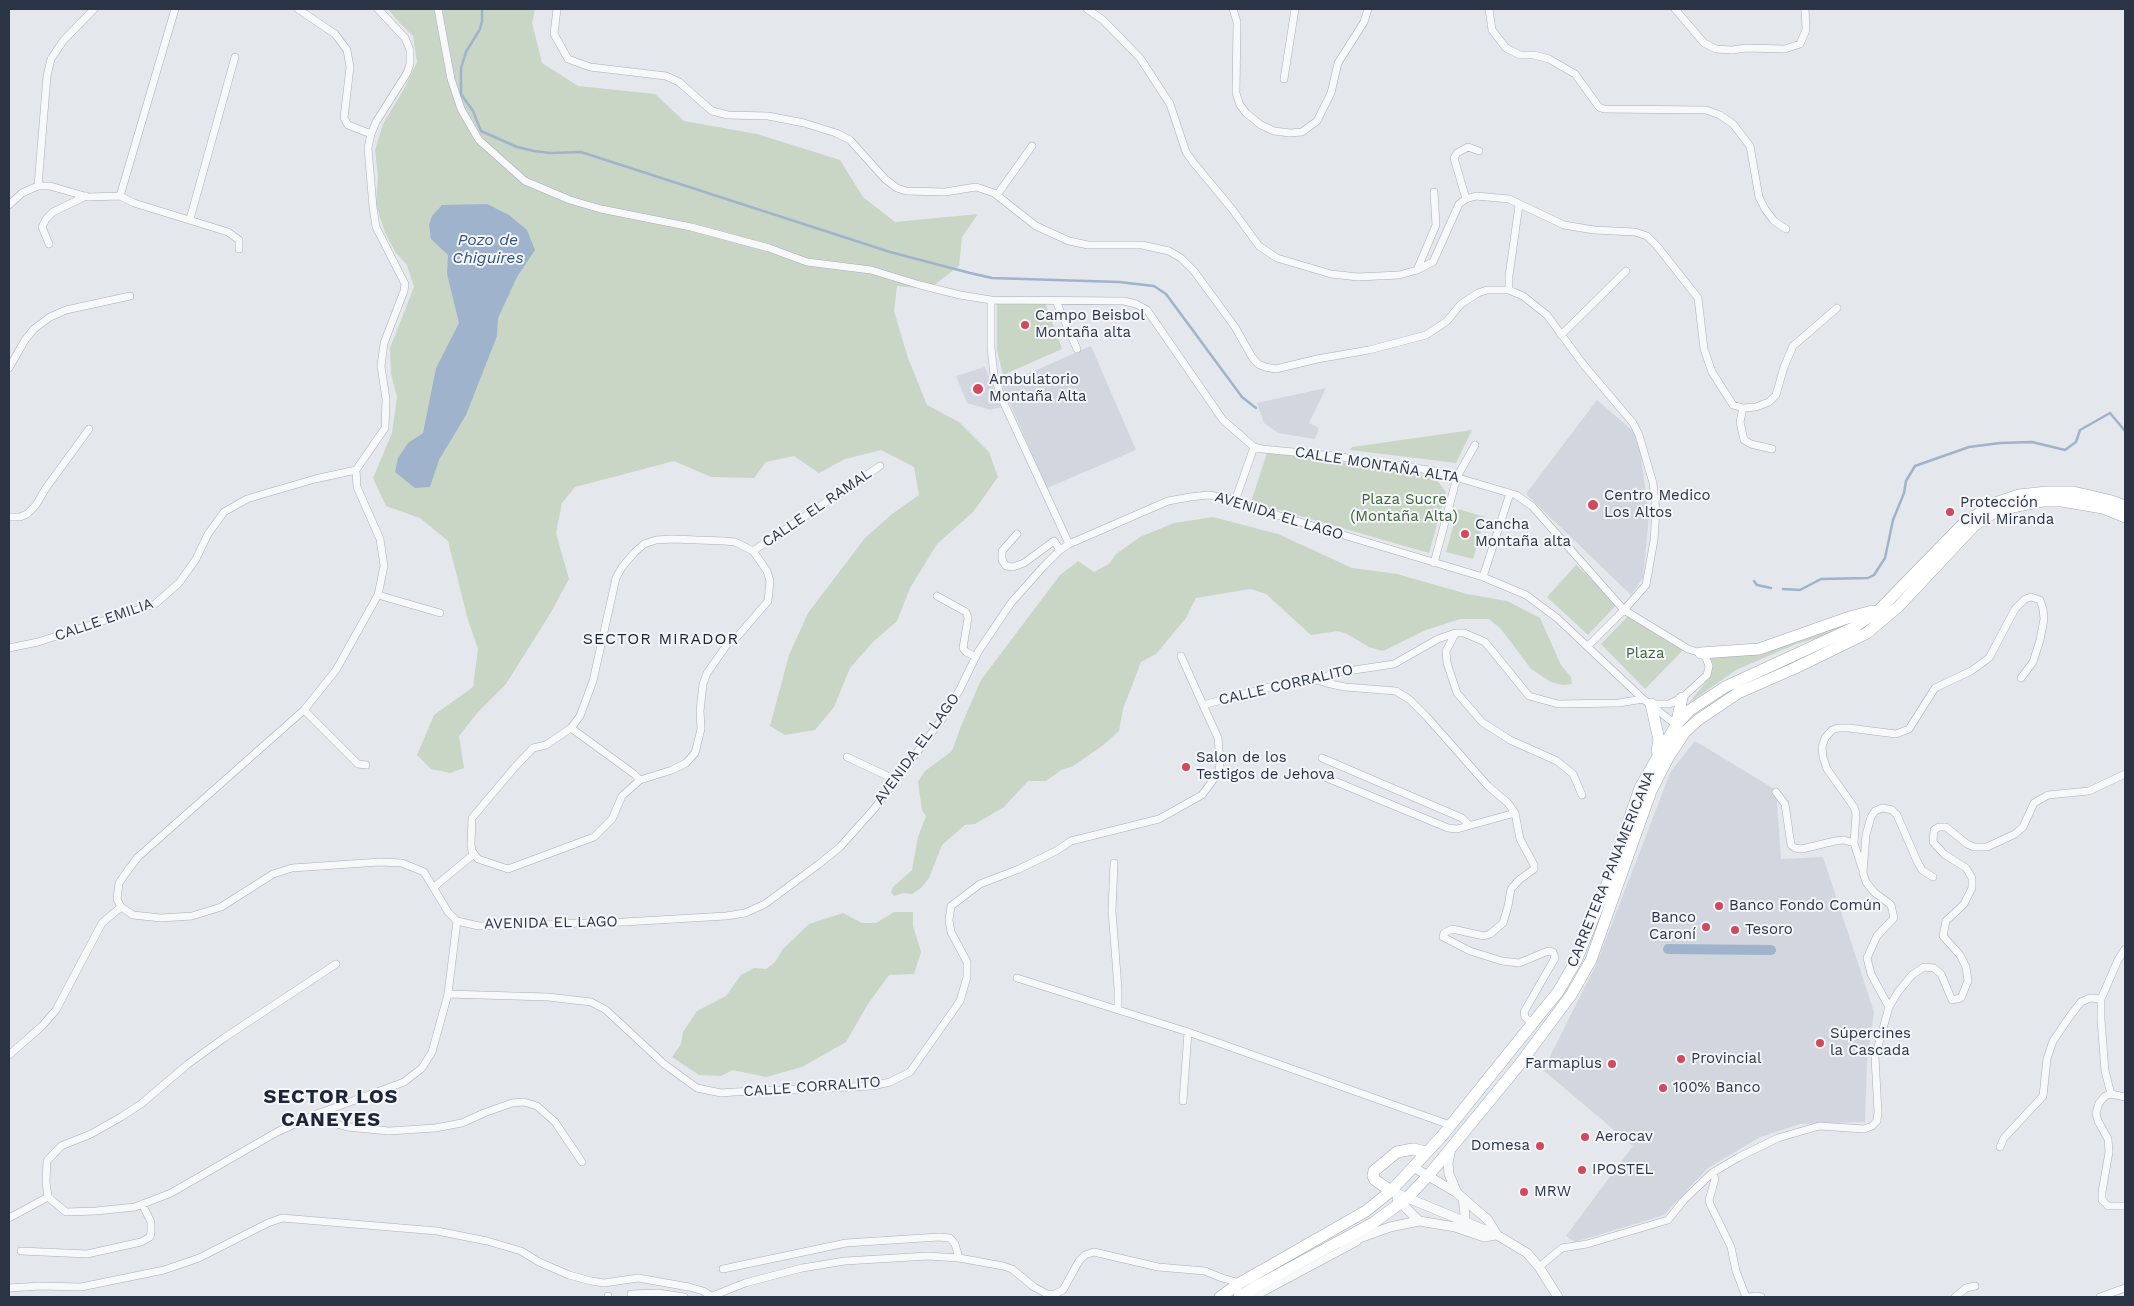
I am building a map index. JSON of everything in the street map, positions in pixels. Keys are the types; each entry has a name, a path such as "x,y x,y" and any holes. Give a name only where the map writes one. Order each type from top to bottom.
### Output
{"main road":[{"name":"CARRETERA PANAMERICANA","path":"1239,1297 1373,1223 1403,1201 1428,1176 1550,1026 1591,960 1651,791 1690,710 1725,687 1839,636 1879,610 1965,522 1998,502 2019,495 2073,492 2125,506"},
{"name":"CARRETERA PANAMERICANA","path":"1220,1297 1240,1283 1366,1212 1391,1191 1450,1125 1558,992 1576,961 1608,884 1640,788 1656,757 1681,728 1738,693 1867,633 1898,607 1974,526 2002,509 2043,501 2062,501 2103,508 2125,517"},
{"path":"1701,653 1759,649 1850,617 1879,610"},
{"name":"CARRETERA PANAMERICANA","path":"1681,728 1682,698"},
{"path":"1647,702 1659,740 1656,757"},
{"path":"1391,1191 1376,1180 1373,1176 1374,1171 1397,1152 1414,1149 1427,1152"}],"street":[{"path":"38,186 47,76 51,59 62,41 94,9"},
{"path":"120,196 175,9"},
{"path":"298,9 335,34 347,50 350,68 344,118 348,125 370,134"},
{"path":"336,964 224,1038 188,1064 141,1104 91,1134 62,1146 47,1162 46,1182 48,1197 66,1212 96,1211 142,1204 171,1193 276,1132 317,1114 404,1082 422,1068 432,1052 448,994 457,921 442,905 434,887 424,872 402,863 292,868 273,874 221,907 192,916 162,918 133,915 121,907 117,899 119,883 138,857 304,710 336,670 378,595 384,566 380,538 357,487 356,470 384,428 386,399 381,366 384,343 405,284 376,226 368,148 370,134 410,64 410,50 405,38 378,9"},
{"path":"438,9 451,79 461,110 478,140 525,180 570,200 602,209 691,227 769,248 807,262 871,270 960,295 992,300 1124,301 1136,304 1147,310 1223,420 1254,447 1235,501"},
{"path":"557,9 554,34 568,59 590,67 666,76 678,82 712,111 728,115 768,116 804,123 836,133 850,140 885,179 897,188 906,191 945,192 976,186 997,195 1036,226 1069,241 1088,246 1142,245 1169,251 1181,258 1194,271 1230,319 1252,357 1258,364 1265,367 1276,369 1317,359 1369,350 1426,335 1446,321 1460,304 1469,297 1488,290 1509,290 1532,302 1547,315 1583,364 1633,423 1650,472 1656,511 1652,557 1646,584 1624,610 1588,646"},
{"path":"1087,9 1103,20 1140,58 1170,104 1186,152 1192,162 1232,209 1259,246 1277,258 1331,274 1358,277 1399,275 1417,270 1432,262 1459,204 1466,199 1476,196 1494,196 1509,199 1564,225 1594,230 1635,232 1647,236 1698,298 1704,349 1712,372 1733,405 1743,408 1769,402 1776,395 1784,367 1793,346 1837,308"},
{"path":"1233,9 1237,22 1236,93 1240,105 1246,113 1261,125 1274,131 1290,133 1302,132 1317,121 1331,93 1338,63 1364,22 1368,9"},
{"path":"1284,78 1296,9"},
{"path":"1489,9 1492,30 1506,48 1520,54 1549,59 1575,74 1598,107 1604,109 1706,110 1720,115 1733,124 1750,146 1764,209 1774,221 1786,230"},
{"path":"1675,9 1704,43 1716,49 1732,50 1746,48 1785,49 1800,44 1806,30 1805,9"},
{"path":"190,219 236,57"},
{"path":"997,195 1032,146"},
{"path":"1466,199 1454,158 1457,153 1468,147 1479,151"},
{"path":"9,206 22,193 38,186 50,186 86,196 120,196 134,203 213,226 237,237 239,249"},
{"path":"1417,270 1436,224 1434,192"},
{"path":"49,244 42,227 46,219 53,212 86,196"},
{"path":"1509,290 1509,276 1519,205"},
{"path":"1561,335 1626,271"},
{"path":"9,368 25,340 34,329 50,317 66,310 130,296"},
{"path":"992,300 991,348 994,375 1002,399 1069,544"},
{"path":"1056,301 1077,349"},
{"path":"1743,408 1740,422 1744,440 1751,444 1772,449"},
{"path":"9,517 20,517 27,514 89,429"},
{"path":"1434,562 1457,477 1475,445"},
{"name":"CALLE MONTAÑA ALTA","path":"1254,447 1334,456 1435,471 1510,493 1532,506 1624,610 1688,649 1701,653"},
{"name":"CALLE EL RAMAL","path":"753,551 880,466"},
{"name":"CALLE EMILIA","path":"9,648 38,642 155,604 179,584 196,560 208,534 224,512 247,499 315,478 356,470"},
{"path":"1483,577 1510,493"},
{"name":"AVENIDA EL LAGO","path":"457,921 479,926 624,922 726,916 745,913 765,904 840,847 874,809 942,719 976,657 1011,603 1042,567 1069,544 1168,501 1208,495 1235,501 1483,577 1526,595 1543,606 1647,702 1681,728"},
{"path":"1017,534 1002,551 1002,560 1006,566 1013,567 1024,563 1054,541 1060,550"},
{"path":"656,540 735,542 753,551 766,571 770,582 768,600 748,624 729,642 707,672 703,684 700,711 701,729 695,753 686,763 672,770 640,780 622,796 612,819 594,837 508,869 478,860 474,854 470,837 472,818 514,767 533,748 546,746 571,728 580,716 592,681 616,578 622,567 644,544 656,540"},
{"path":"378,595 440,613"},
{"path":"937,596 966,612 968,618 963,648 966,652 976,657"},
{"path":"1889,1007 1871,974 1867,958 1877,936 1894,918 1891,905 1874,892 1866,882 1854,842 1856,814 1854,806 1827,769 1822,747 1832,730 1838,728 1896,734 1908,729 1935,688 1971,671 1989,658 2015,609 2025,599 2032,597 2040,600 2044,609 2044,619 2033,662 2021,678"},
{"path":"1582,795 1573,774 1557,761 1510,740 1482,722 1457,692 1447,663 1446,651 1455,633 1464,633 1485,642 1529,696 1558,704 1647,702 1669,704 1682,698 1706,676 1708,666 1706,658 1701,653"},
{"name":"CALLE CORRALITO","path":"448,994 548,997 591,1002 606,1010 664,1064 697,1088 721,1092 751,1092 872,1086 890,1082 910,1072 960,1001 967,977 967,962 952,932 949,920 951,906 980,884 1056,851 1080,837 1159,819 1202,795 1219,772 1220,762 1218,738 1203,705 1292,681 1319,680 1334,673 1394,664 1438,639 1455,633"},
{"path":"1181,656 1203,705"},
{"path":"1319,680 1345,687 1396,691 1410,700 1488,786 1508,803 1515,813 1520,839 1534,865 1534,869 1519,880 1511,889 1506,915 1496,931 1484,936 1452,929 1444,933 1443,937 1470,951 1502,961 1519,963 1543,952 1553,952 1555,958 1524,1012 1524,1017 1532,1024"},
{"path":"304,710 358,764 366,765"},
{"path":"571,728 640,780"},
{"path":"847,757 896,780"},
{"path":"1322,758 1462,818 1468,824"},
{"path":"1539,1267 1562,1248 1587,1244 1668,1220 1684,1200 1712,1174 1739,1157 1762,1146 1810,1127 1864,1129 1877,1121 1875,1057 1889,1007 1898,992 1912,975 1924,967 1934,968 1942,974 1952,1000 1961,998 1968,981 1966,967 1960,955 1943,936 1946,921 1964,904 1972,888 1972,878 1966,868 1944,854 1933,842 1934,830 1939,827 1946,827 1967,844 1974,847 1987,847 2014,834 2023,827 2034,803 2048,795 2089,791 2125,774"},
{"path":"1328,778 1448,828 1457,828 1515,813"},
{"path":"1776,792 1785,804 1788,815 1788,834 1791,845 1795,848 1807,849 1844,840 1854,842"},
{"path":"1862,868 1866,835 1871,817 1875,811 1888,809 1892,810 1897,816 1922,870 1933,877"},
{"path":"434,887 474,854"},
{"path":"1114,862 1112,911 1118,1010"},
{"path":"9,1055 42,1026 56,1010 102,923 121,907"},
{"path":"2111,1094 2105,1071 2101,999 2118,960 2125,949"},
{"path":"1017,978 1188,1032 1450,1125"},
{"path":"2000,1147 2004,1138 2043,1096 2047,1059 2053,1042 2070,1016 2081,1002 2090,998 2101,999"},
{"path":"1182,1101 1188,1032"},
{"path":"2125,1097 2111,1094 2105,1096 2099,1103 2096,1112 2109,1146 2102,1200 2108,1206 2125,1206"},
{"path":"317,1114 330,1122 347,1127 389,1131 435,1128 462,1123 493,1109 512,1103 524,1102 537,1106 555,1122 582,1162"},
{"path":"1451,1148 1448,1163 1449,1174 1466,1207 1464,1221 1455,1227"},
{"path":"1413,1167 1460,1196 1488,1220 1497,1235"},
{"path":"1712,1174 1715,1179 1709,1200 1731,1247 1736,1272 1747,1297 1761,1297"},
{"path":"1391,1191 1403,1201 1419,1221"},
{"path":"9,1218 48,1197"},
{"path":"1403,1201 1464,1221 1497,1235 1527,1253 1539,1267 1558,1297"},
{"path":"21,1251 87,1254 141,1242 150,1237 151,1232 151,1222 142,1204"},
{"path":"9,1288 40,1286 81,1288 164,1270 199,1258 268,1223 282,1218 437,1231 487,1241 512,1249 569,1275 591,1282 604,1284 638,1278 669,1282 703,1291 710,1297 745,1283 802,1268 844,1261 928,1256 989,1262 1012,1269 1034,1287 1047,1294 1055,1294 1062,1290 1079,1261 1085,1254 1094,1252 1158,1267 1205,1271 1240,1283"},
{"path":"1322,1252 1390,1227 1419,1221 1455,1227 1484,1237 1497,1235"},
{"path":"1254,1297 1390,1227"},
{"path":"723,1269 846,1244 938,1237 950,1238 955,1244 959,1258"},
{"path":"1955,1297 1966,1288 1975,1286"},
{"path":"2100,1297 2125,1288"},
{"path":"698,1297 703,1291"},
{"path":"631,1294 651,1293 684,1297"}],"shaded area":[{"path":"1091,346 1136,450 1047,488 1002,385"},
{"name":"Ambulatorio Montaña Alta","path":"985,367 1001,407 991,410 967,403 956,376"},
{"path":"1326,388 1309,423 1319,428 1315,439 1278,433 1264,423 1257,403"},
{"name":"Centro Medico Los Altos","path":"1597,400 1634,432 1640,450 1649,516 1643,578 1631,595 1526,494"},
{"path":"1695,741 1776,790 1781,859 1823,857 1874,1012 1867,1062 1865,1122 1800,1124 1760,1137 1708,1168 1664,1215 1575,1242 1566,1236 1633,1146 1543,1070 1596,965 1671,771"}],"green space":[{"path":"388,9 535,9 532,23 542,63 578,86 655,94 684,121 757,134 840,160 863,197 895,222 978,214 962,237 959,266 929,289 897,286 894,311 908,358 927,405 959,422 989,452 998,477 973,512 937,544 910,588 897,621 873,642 850,668 834,707 815,730 785,735 770,726 789,655 808,613 865,538 892,514 919,495 914,467 881,450 845,459 819,473 794,456 766,462 754,478 711,477 674,461 575,487 562,503 556,533 569,579 550,614 506,684 478,712 459,736 464,768 450,773 431,769 417,755 434,715 473,687 478,649 468,620 448,541 420,518 386,506 373,478 392,433 397,397 391,374 390,348 414,287 407,265 396,253 385,233 376,204 378,176 375,150 383,124 417,62 413,36"},
{"name":"Campo Beisbol Montaña alta","path":"1002,296 1044,300 1062,349 1003,375 997,350 997,301"},
{"path":"1472,430 1456,463 1350,450 1352,447"},
{"name":"Plaza Sucre (Montaña Alta)","path":"1268,450 1426,476 1437,480 1446,492 1429,553 1251,502"},
{"name":"Cancha Montaña alta","path":"1458,509 1485,517 1473,559 1446,552"},
{"path":"1213,517 1278,534 1352,568 1397,574 1467,594 1507,601 1540,618 1561,665 1571,677 1572,684 1563,685 1551,682 1531,669 1501,629 1489,619 1460,619 1426,630 1383,651 1369,647 1338,631 1311,635 1266,594 1250,589 1196,598 1186,618 1156,654 1141,662 1123,709 1119,731 1102,746 1073,766 1061,770 1046,781 1028,781 1004,807 975,824 965,825 942,845 929,878 921,888 912,894 903,893 894,896 891,892 893,887 912,870 918,837 926,816 922,810 918,782 925,771 952,751 981,680 1060,575 1078,561 1094,572 1109,564 1116,554 1140,537 1174,523"},
{"path":"1576,565 1618,603 1588,635 1547,597"},
{"name":"Plaza","path":"1629,615 1655,633 1684,649 1645,689 1601,644"},
{"path":"1856,619 1856,622 1817,638 1796,644 1736,670 1689,703 1709,678 1713,665 1708,651 1731,656 1753,655"},
{"path":"894,912 913,912 913,926 921,952 914,974 889,975 868,1004 846,1042 802,1067 766,1077 733,1070 721,1076 699,1075 672,1057 681,1044 683,1032 697,1011 726,996 741,975 754,968 766,969 775,962 783,949 809,924 843,913 862,923 876,923"}],"water":[{"name":"Pozo de Chiguires","path":"487,204 509,215 527,230 535,250 517,277 498,318 497,336 466,415 439,460 430,487 415,488 395,472 398,458 408,443 423,433 436,368 459,323 447,274 448,255 431,239 429,225 432,216 442,205"}],"waterway":[{"path":"482,9 480,29 466,52 461,68 461,94 473,111 481,131 517,147 534,151 550,153 581,152 890,252 970,273 992,278 1119,282 1154,286 1166,294 1242,397 1256,408"},
{"path":"1783,589 1800,590 1821,579 1868,578 1874,575 1885,558 1893,520 1904,493 1906,481 1915,466 1969,447 2000,443 2032,442 2065,450 2076,442 2080,430 2110,413 2125,431"},
{"path":"1754,581 1757,585 1771,588"},
{"path":"1668,949 1771,950"}],"place":[{"name":"Campo Beisbol Montaña alta","path":"1025,325"},
{"name":"Ambulatorio Montaña Alta","path":"978,389"},
{"name":"Centro Medico Los Altos","path":"1593,505"},
{"name":"Protección Civil Miranda","path":"1950,512"},
{"name":"Cancha Montaña alta","path":"1465,534"},
{"name":"Salon de los Testigos de Jehova","path":"1186,767"},
{"name":"Banco Fondo Común","path":"1719,906"},
{"name":"Banco Caroní","path":"1706,927"},
{"name":"Tesoro","path":"1735,930"},
{"name":"Súpercines la Cascada","path":"1820,1043"},
{"name":"Provincial","path":"1681,1059"},
{"name":"Farmaplus","path":"1612,1064"},
{"name":"100% Banco","path":"1663,1088"},
{"name":"Aerocav","path":"1585,1137"},
{"name":"Domesa","path":"1540,1146"},
{"name":"IPOSTEL","path":"1582,1170"},
{"name":"MRW","path":"1524,1192"}],"district":[{"name":"SECTOR MIRADOR","path":"661,639"},
{"name":"SECTOR LOS CANEYES","path":"331,1108"}]}
